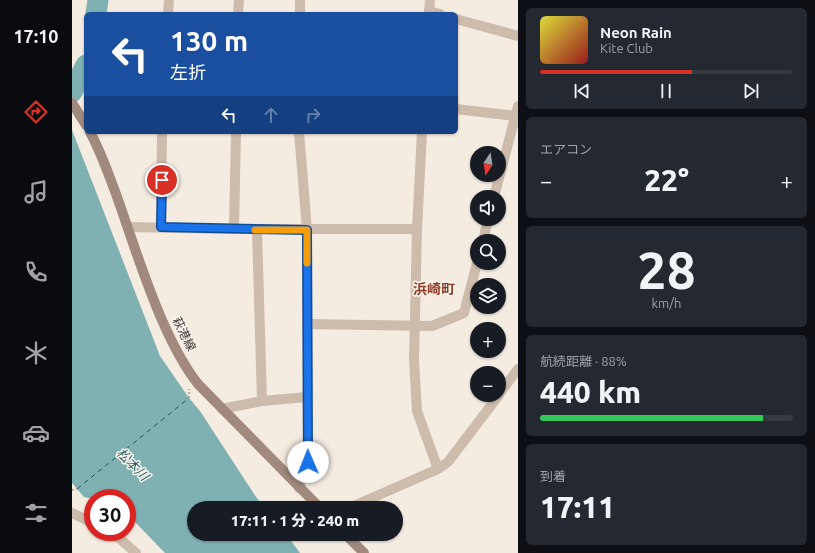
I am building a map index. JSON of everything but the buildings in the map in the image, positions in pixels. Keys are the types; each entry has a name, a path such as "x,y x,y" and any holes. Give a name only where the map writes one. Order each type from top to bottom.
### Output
{"main road":[{"path":"72,103 84,121"},
{"name":"萩港線","path":"91,134 100,150 148,288 173,346 192,376 222,409 313,501"},
{"path":"353,541 364,553"}],"street":[{"path":"168,12 169,0"},
{"path":"238,12 239,0"},
{"path":"300,0 300,12"},
{"path":"429,12 430,0"},
{"path":"458,20 518,36"},
{"path":"458,109 516,111 496,190"},
{"path":"161,227 162,134"},
{"path":"234,229 236,134"},
{"path":"298,134 307,230 308,462 299,488"},
{"path":"422,134 417,229 414,360 417,411 438,469"},
{"path":"128,227 257,230 417,229"},
{"path":"257,230 262,401"},
{"path":"307,324 432,326 464,313 475,270"},
{"path":"506,386 518,370"},
{"path":"222,409 262,401 307,397"},
{"path":"366,501 438,469 448,462 494,402"},
{"path":"72,513 84,519"},
{"path":"122,541 136,553"}],"path":[{"path":"72,490 77,489"}],"water":[{"name":"松本川","path":"72,130 160,356 189,398 200,411 259,501 187,501 187,541 291,541 300,553 165,553 136,523 136,489 84,489 84,497 72,483"}],"waterway":[{"path":"96,12 98,0"},
{"path":"72,92 84,69"}],"ferry route":[{"path":"77,489 189,398"}],"slow traffic":[{"path":"255,230 307,230 307,263"}],"district":[{"name":"浜崎町","path":"434,289"}],"route":[{"path":"162,180 161,227 307,230 308,462"}]}
